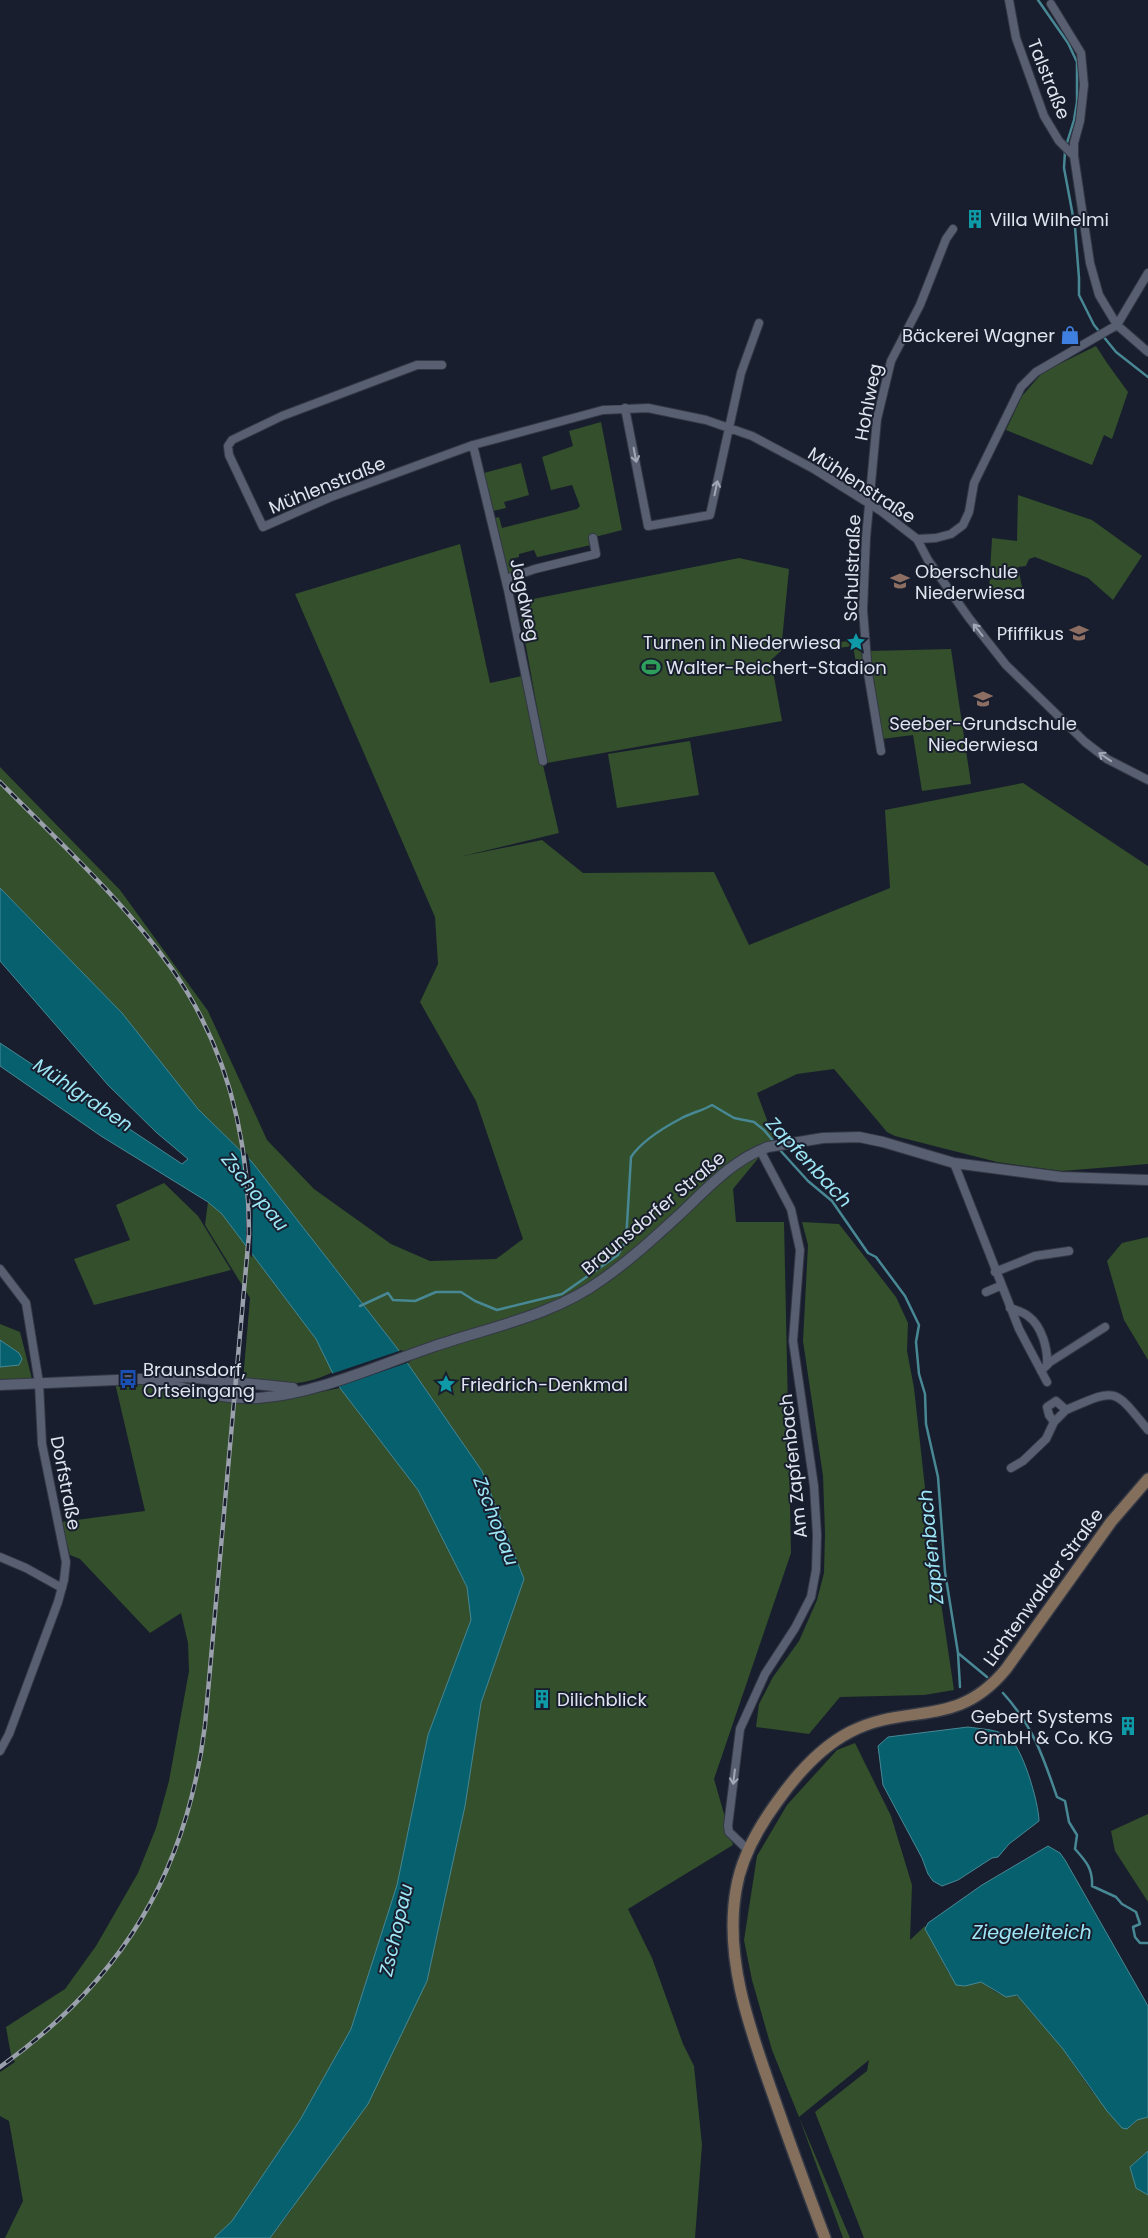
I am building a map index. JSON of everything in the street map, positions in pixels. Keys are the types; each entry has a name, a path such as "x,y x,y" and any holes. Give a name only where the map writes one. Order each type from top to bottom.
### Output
{"main road":[{"name":"Lichtenwalder Straße","path":"824,2238 760,2058 746,2014 736,1970 733,1930 736,1890 748,1850 765,1819 787,1787 832,1742 867,1724 895,1717 923,1715 948,1710 964,1704 990,1687 1006,1669 1111,1522 1148,1479"}],"street":[{"name":"Talstraße","path":"1009,0 1022,56 1044,116 1060,141 1072,154"},
{"path":"1051,4 1081,53 1084,85 1080,121 1072,154 1090,263 1099,295 1117,325 1148,352"},
{"name":"Hohlweg","path":"870,505 877,419 889,367 920,306 946,239 953,229"},
{"path":"917,539 936,538 950,534 963,525 969,512 974,483 1021,387 1036,372 1117,325 1148,273"},
{"path":"625,408 648,526 710,515 741,372 759,323"},
{"name":"Mühlenstraße","path":"442,365 416,365 282,416 233,438 228,446 228,455 263,526 331,497 473,445 582,415 625,408 648,408 670,411 728,427 766,443 814,469 870,505 917,539 928,560 969,618 1012,672 1085,742 1107,759 1148,780"},
{"name":"Jagdweg","path":"473,445 506,579 543,761"},
{"name":"Schulstraße","path":"870,505 866,538 864,610 868,673 881,751"},
{"path":"506,579 535,569 596,554 593,538"},
{"name":"Braunsdorfer Straße","path":"39,1383 186,1377 305,1389 325,1384 421,1350 537,1315 587,1290 650,1241 719,1177 764,1148 823,1138 859,1137 883,1142 954,1163 1060,1177 1148,1180"},
{"name":"Am Zapfenbach","path":"748,1850 730,1832 728,1826 740,1729 764,1674 795,1628 811,1597 816,1570 817,1535 814,1486 793,1341 800,1250 791,1209 764,1148"},
{"path":"954,1163 1000,1286 1010,1308 1044,1368"},
{"path":"995,1272 1035,1256 1069,1251"},
{"name":"Dorfstraße","path":"0,1270 26,1303 39,1383 42,1444 58,1526 66,1556 62,1588 9,1734 0,1751"},
{"path":"986,1292 1000,1286"},
{"path":"1010,1308 1027,1315 1034,1322 1044,1343 1044,1368 1047,1382"},
{"path":"1044,1368 1105,1327"},
{"path":"0,1385 39,1383"},
{"path":"1011,1468 1023,1461 1046,1439 1054,1422 1066,1410 1101,1395 1113,1394 1125,1402 1148,1430"},
{"path":"1054,1422 1049,1415 1047,1407 1050,1403 1056,1400 1066,1410"},
{"path":"0,1557 26,1568 62,1588"}],"green space":[{"path":"1096,346 1128,392 1112,439 1104,435 1092,465 1006,430 1022,396 1043,372"},
{"path":"601,422 622,530 591,538 591,545 538,557 534,550 519,554 519,557 510,559 513,571 534,566 508,575 495,518 499,517 502,528 577,509 580,506 572,485 551,490 542,457 573,446 569,431"},
{"path":"521,463 529,495 504,502 506,508 493,511 484,473"},
{"path":"1018,495 1092,520 1142,556 1113,600 1088,578 1035,557 1029,559 1026,566 1018,567 1022,587 989,591 992,538 1017,541"},
{"path":"460,544 490,683 522,676 559,833 463,856 542,840 583,873 714,872 749,945 890,888 885,810 1023,783 1148,866 1148,1164 1062,1171 997,1162 895,1136 887,1132 834,1069 797,1074 757,1093 774,1139 733,1189 736,1222 784,1222 791,1553 714,1779 733,1845 628,1909 652,1958 683,2044 694,2066 702,2145 695,2238 270,2238 292,2209 427,1981 465,1806 481,1703 524,1579 482,1471 397,1348 252,1162 198,1109 122,1013 0,888 0,767 120,890 208,1011 267,1140 314,1189 391,1244 430,1261 496,1259 523,1239 476,1101 420,1002 438,964 435,917 295,594"},
{"name":"Walter-Reichert-Stadion","path":"739,558 789,569 781,651 771,660 782,721 547,763 518,602"},
{"path":"859,639 863,662 856,663 853,646 831,649 830,644"},
{"path":"951,649 971,784 922,791 913,735 882,739 870,651"},
{"path":"690,741 699,795 617,808 608,754"},
{"path":"164,1183 198,1216 231,1270 94,1305 74,1259 130,1240 116,1205"},
{"path":"208,1202 222,1214 316,1339 333,1372 310,1381 289,1384 243,1380 250,1298 205,1225"},
{"path":"802,1222 839,1224 896,1297 908,1323 907,1351 914,1388 928,1515 954,1690 924,1695 840,1697 809,1734 756,1727 759,1704 773,1677 799,1641 817,1600 824,1573 823,1476 803,1341 808,1245"},
{"path":"1148,1237 1148,1360 1124,1320 1107,1261 1122,1243"},
{"path":"0,1324 20,1332 32,1379 0,1381"},
{"path":"115,1383 156,1385 285,1399 340,1388 418,1490 467,1587 471,1620 428,1735 397,1885 351,2029 300,2120 232,2221 214,2238 5,2238 23,2201 9,2121 0,2116 0,2072 15,2062 11,2055 6,2027 65,1989 96,1946 138,1873 156,1828 169,1781 189,1671 188,1643 181,1613 150,1633 80,1559 70,1555 61,1522 145,1511"},
{"path":"855,1743 891,1816 912,1885 910,1940 925,1926 948,1972 959,1986 981,1982 1000,1994 1019,1997 1063,2049 1091,2090 1120,2126 1131,2126 1137,2120 1148,2117 1148,2151 1130,2167 1136,2188 1148,2195 1148,2238 864,2238 815,2112 867,2071 869,2060 799,2117 772,2050 752,1980 744,1940 757,1856 787,1805 837,1750"},
{"path":"1148,1814 1148,1902 1115,1851 1111,1831"},
{"path":"799,2117 850,2238 843,2238"}],"water":[{"name":"Zschopau","path":"0,888 122,1013 198,1109 252,1162 397,1348 482,1471 524,1579 481,1703 465,1806 427,1981 368,2104 270,2238 214,2238 232,2221 300,2120 351,2029 397,1885 428,1735 471,1620 467,1587 418,1490 340,1388 316,1339 222,1214 208,1202 101,1136 0,1066 0,1043 182,1164 188,1159 157,1133 108,1085 0,961"},
{"path":"0,1340 19,1353 22,1359 19,1365 0,1367"},
{"name":"Ziegeleiteich","path":"968,1727 997,1732 1006,1735 1012,1740 1018,1749 1028,1775 1036,1802 1039,1821 1009,1844 998,1857 992,1858 958,1880 942,1886 933,1881 928,1874 922,1858 883,1785 878,1746 888,1737"},
{"name":"Ziegeleiteich","path":"1048,1846 1060,1853 1065,1860 1148,2006 1148,2117 1137,2120 1127,2129 1122,2128 1107,2111 1063,2049 1017,1995 1006,1997 981,1982 965,1986 956,1985 925,1929 928,1923 982,1885"},
{"path":"1148,2151 1148,2195 1136,2188 1130,2167"}],"pier":[{"path":"241,1147 248,1155 250,1166 253,1198 252,1258 246,1249 246,1197"},
{"path":"402,1350 410,1362 337,1387 331,1374"}],"waterway":[{"path":"1038,0 1068,43 1077,62 1077,102 1066,146"},
{"path":"1065,151 1064,168 1075,227 1079,295 1094,325 1116,352 1148,377"},
{"name":"Zapfenbach","path":"360,1306 388,1293 393,1300 415,1301 436,1292 461,1292 475,1301 497,1310 562,1294 618,1255 626,1241 631,1157 640,1146 653,1136 684,1117 712,1105 734,1118 754,1122 774,1142"},
{"name":"Zapfenbach","path":"779,1149 808,1181 832,1201 868,1253 876,1257 905,1296 919,1325 916,1342 919,1374 925,1394 926,1424 938,1477 945,1572 958,1653 987,1677"},
{"path":"958,1653 960,1687"},
{"name":"Zapfenbach","path":"1003,1693 1030,1730 1042,1755 1057,1797 1065,1801 1069,1822 1077,1835 1075,1849 1088,1866 1092,1886 1116,1897 1122,1904 1136,1912 1140,1924 1133,1927 1135,1937 1140,1943 1148,1943"}],"railway":[{"path":"0,782 112,895 172,969 191,999 221,1062 231,1095 245,1163 249,1234 205,1725 196,1779 182,1829 164,1876 141,1919 113,1960 81,1998 43,2034 0,2067"}],"place":[{"name":"Villa Wilhelmi","path":"975,219"},
{"name":"Bäckerei Wagner","path":"1070,335"},
{"name":"Oberschule Niederwiesa","path":"900,581"},
{"name":"Pfiffikus","path":"1079,633"},
{"name":"Turnen in Niederwiesa","path":"856,642"},
{"name":"Walter-Reichert-Stadion","path":"651,667"},
{"name":"Seeber-Grundschule Niederwiesa","path":"983,699"},
{"name":"Braunsdorf, Ortseingang","path":"128,1379"},
{"name":"Friedrich-Denkmal","path":"446,1384"},
{"name":"Dilichblick","path":"542,1699"},
{"name":"Gebert Systems GmbH & Co. KG","path":"1128,1726"}],"water label":[{"name":"Mühlgraben","path":"83,1095"}]}
